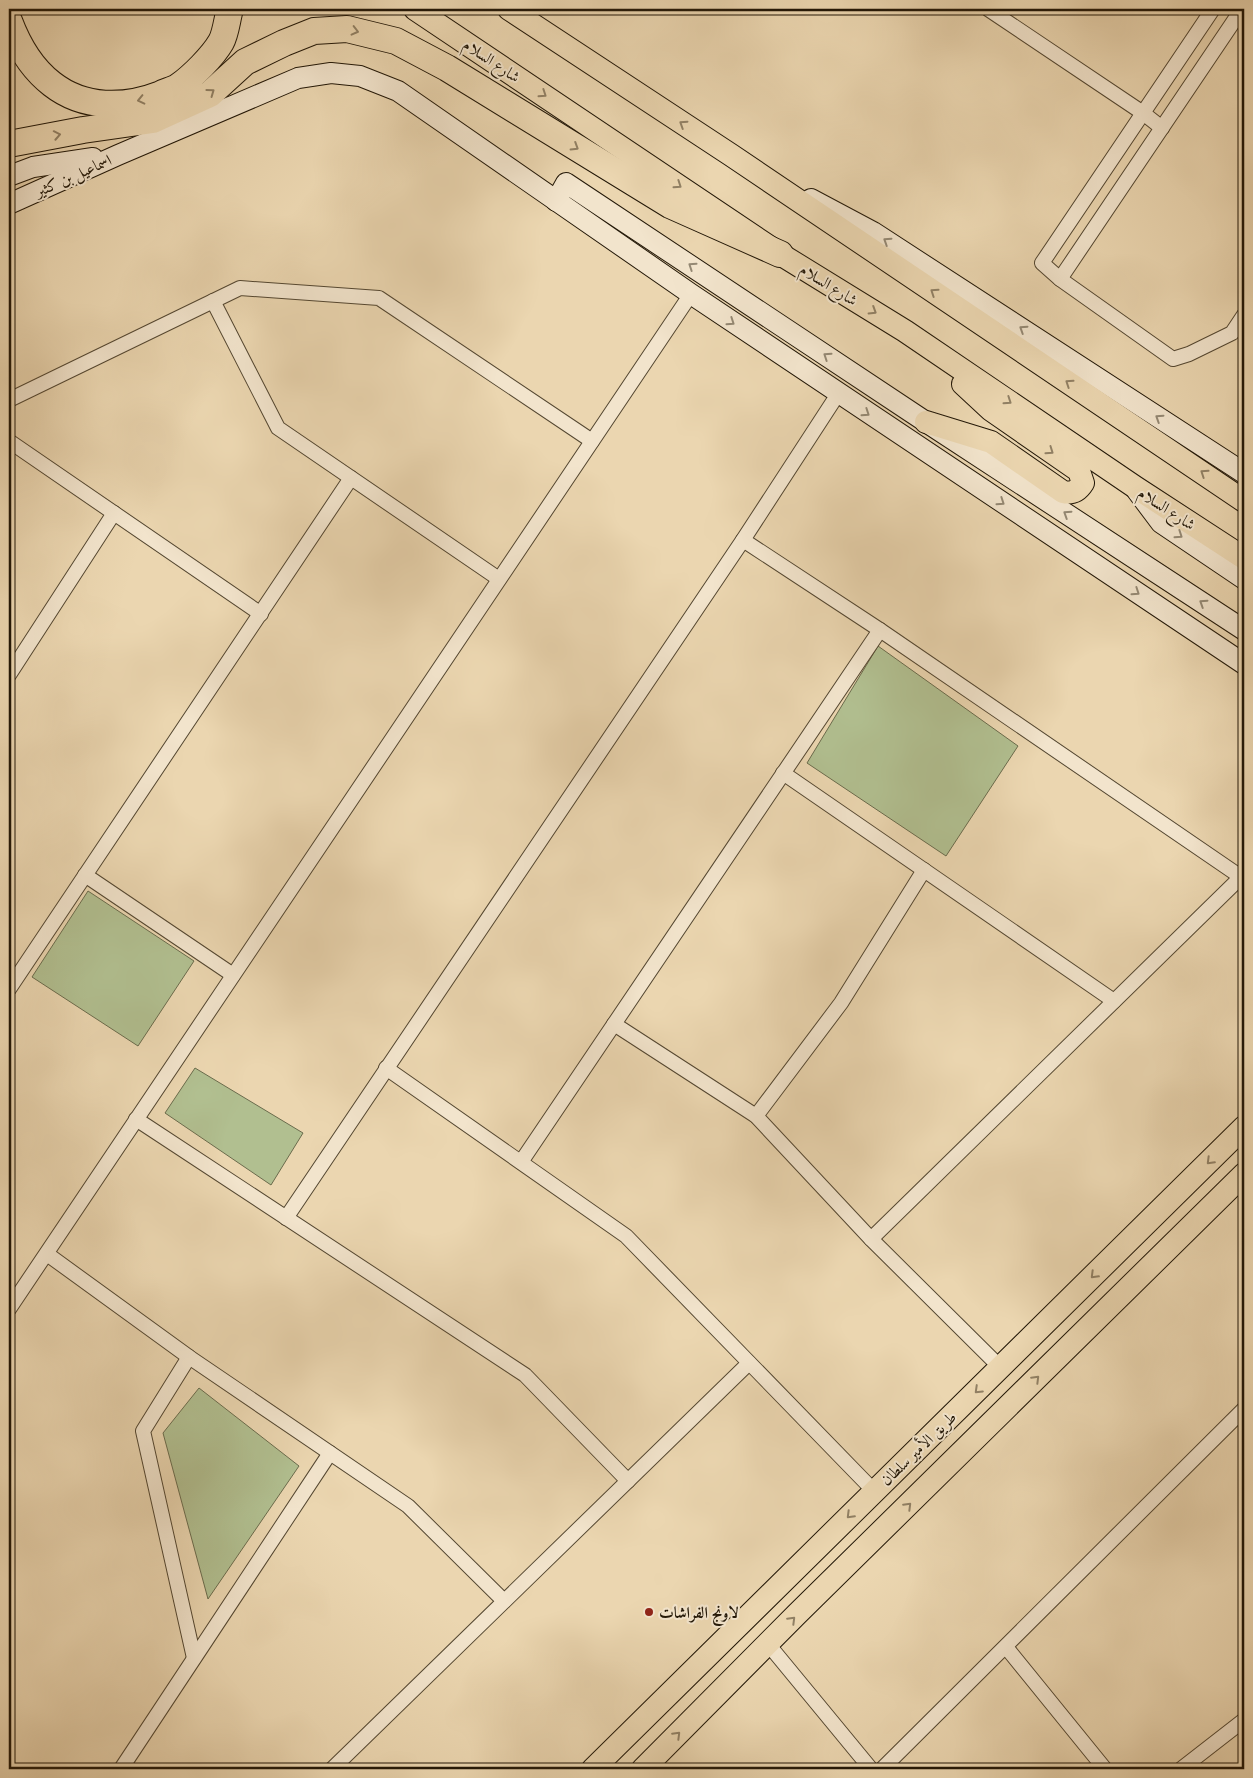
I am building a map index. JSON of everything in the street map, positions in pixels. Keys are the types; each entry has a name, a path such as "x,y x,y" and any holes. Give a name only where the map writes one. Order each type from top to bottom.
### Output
{"highway":[{"path":"9,21 14,34 32,64 52,84 77,98 108,104 141,101 178,87 200,67 221,41 230,9"},
{"path":"9,144 153,120 210,94 245,62 276,47 314,31 347,29 396,41 438,63 670,205 780,254"}],"main road":[{"name":"شارع السلام","path":"415,9 780,254 905,331 1135,487 1244,558"},
{"path":"508,9 730,155 1244,501"},
{"path":"118,155 298,78 331,73 360,76 398,91 838,394 1244,664"},
{"name":"اسماعيل بن كثير","path":"9,176 33,167 118,155"},
{"name":"اسماعيل بن كثير","path":"9,204 118,155"},
{"path":"730,155 873,232 1244,473"},
{"path":"556,201 566,183 1244,630"},
{"path":"905,331 991,410 1079,471 1083,483 1079,489 1070,493 1063,492 991,442 926,422"},
{"path":"1135,487 1161,523 1244,578"},
{"name":"طريق الأمير سلطان","path":"593,1769 1244,1127"},
{"name":"طريق الأمير سلطان","path":"643,1769 1244,1174"}],"street":[{"path":"988,9 1006,14 1162,128"},
{"path":"1213,9 1042,263 1060,279 1173,358 1189,354 1232,333 1244,315"},
{"path":"1060,279 1242,9"},
{"path":"9,400 240,288 379,298 592,441"},
{"path":"9,1309 691,294"},
{"path":"213,301 278,428 499,579"},
{"path":"286,1218 743,540 838,394"},
{"path":"9,441 260,614"},
{"path":"9,989 351,478"},
{"path":"9,675 114,513"},
{"path":"743,540 880,630 1243,876 871,1238"},
{"path":"521,1162 880,630"},
{"path":"784,773 1114,1001"},
{"path":"756,1116 841,1003 924,870"},
{"path":"86,875 233,975"},
{"path":"614,1024 756,1116 871,1238 1001,1368"},
{"path":"386,1068 626,1236 874,1491"},
{"path":"136,1119 525,1375 628,1481"},
{"path":"47,1254 189,1358 408,1506 504,1602"},
{"path":"189,1358 143,1431 194,1658"},
{"path":"332,1769 749,1363"},
{"path":"882,1769 1244,1409"},
{"path":"121,1769 330,1453"},
{"path":"768,1644 871,1769"},
{"path":"1006,1647 1105,1769"},
{"path":"1181,1769 1244,1720"}],"green space":[{"path":"878,646 1018,746 946,856 807,763"},
{"path":"88,891 194,961 138,1046 32,977"},
{"path":"195,1068 303,1133 271,1185 165,1113"},
{"path":"199,1388 299,1466 208,1599 163,1433"}],"place":[{"name":"لاونج الفراشات","path":"649,1612"}]}
